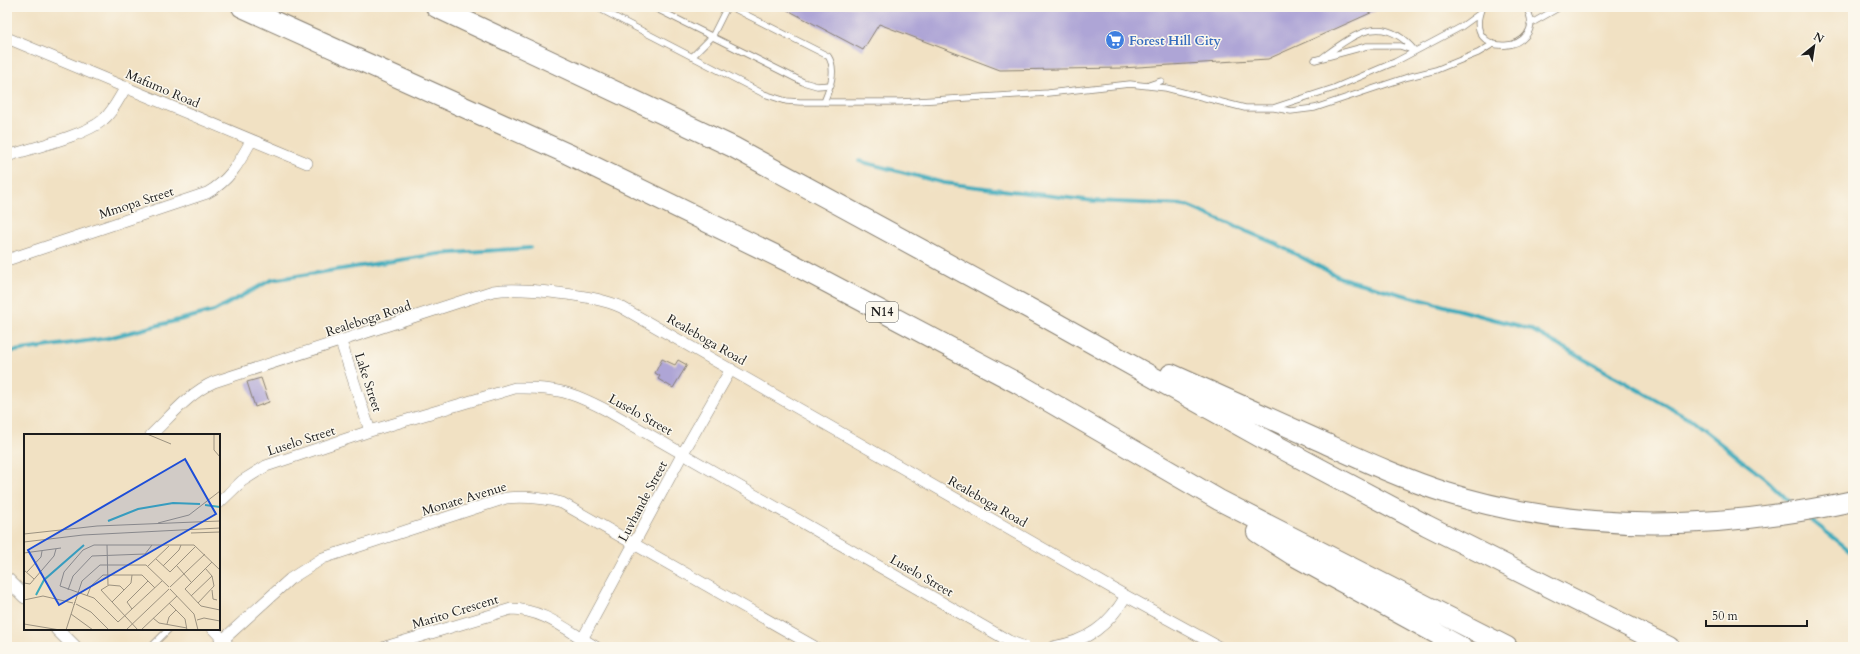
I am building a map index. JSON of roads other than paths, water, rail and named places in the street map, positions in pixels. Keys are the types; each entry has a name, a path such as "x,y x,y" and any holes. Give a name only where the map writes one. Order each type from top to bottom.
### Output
{"highway":[{"name":"N14","path":"242,7 568,154 785,260 1019,384 1219,500 1507,647"},
{"path":"436,7 733,147 1047,318 1269,442 1426,525 1669,647"},
{"path":"1047,318 1391,472 1447,493 1502,507 1614,523 1678,524 1742,520 1809,511 1853,501"},
{"path":"1219,500 1257,533 1461,647"}],"street":[{"name":"Mafumo Road","path":"7,38 251,141 307,163"},
{"path":"7,156 94,126 109,114 126,87"},
{"name":"Mmopa Street","path":"7,260 207,193 220,186 229,177 251,141"},
{"name":"Realeboga Road","path":"152,434 191,396 205,386 493,291 512,290 593,298 614,304 731,369 1126,596 1218,647"},
{"name":"Lake Street","path":"341,342 370,431"},
{"name":"Luvhande Street","path":"580,643 683,453 731,369"},
{"name":"Luselo Street","path":"220,502 242,481 266,466 370,431 502,390 514,388 536,388 572,393 582,397 683,453 1008,641 1025,647"},
{"name":"Monate Avenue","path":"223,645 290,579 324,558 506,498 537,497 562,503 815,647"},
{"path":"7,579 24,596"},
{"path":"1053,647 1072,643 1099,629 1109,621 1126,596"},
{"name":"Marito Crescent","path":"385,647 511,609 523,609 540,614 580,643 596,647"},
{"path":"58,630 75,647"},
{"path":"214,630 223,645"}],"lane":[{"path":"653,7 803,82 817,86 831,85"},
{"path":"692,57 712,37 728,7"},
{"path":"731,7 825,53 830,60 831,85 824,102"},
{"path":"1482,7 1478,20 1481,31 1493,44 1506,46 1519,42 1528,31 1530,18 1526,7"},
{"path":"1530,24 1560,7"},
{"path":"598,8 774,98 800,102 901,102 1048,93 1130,84 1173,90 1245,108 1273,108 1291,111 1315,108 1408,77 1436,70 1478,53 1493,44"},
{"path":"1273,108 1334,88 1415,51 1461,27 1479,14"},
{"path":"1323,57 1345,42 1373,29 1388,30 1409,44 1415,51"},
{"path":"1315,60 1323,57 1347,53 1367,46 1383,44 1400,46 1415,51"},
{"path":"1146,86 1161,81"},
{"path":"151,647 168,630"}],"waterway":[{"path":"859,161 944,183 1094,201 1185,205 1276,244 1341,278 1530,329 1687,417 1768,481 1793,505"},
{"path":"7,352 108,338 214,311 271,280 438,254 530,248"},
{"path":"1806,516 1853,553"}],"place":[{"name":"Forest Hill City","path":"1115,40"}]}
